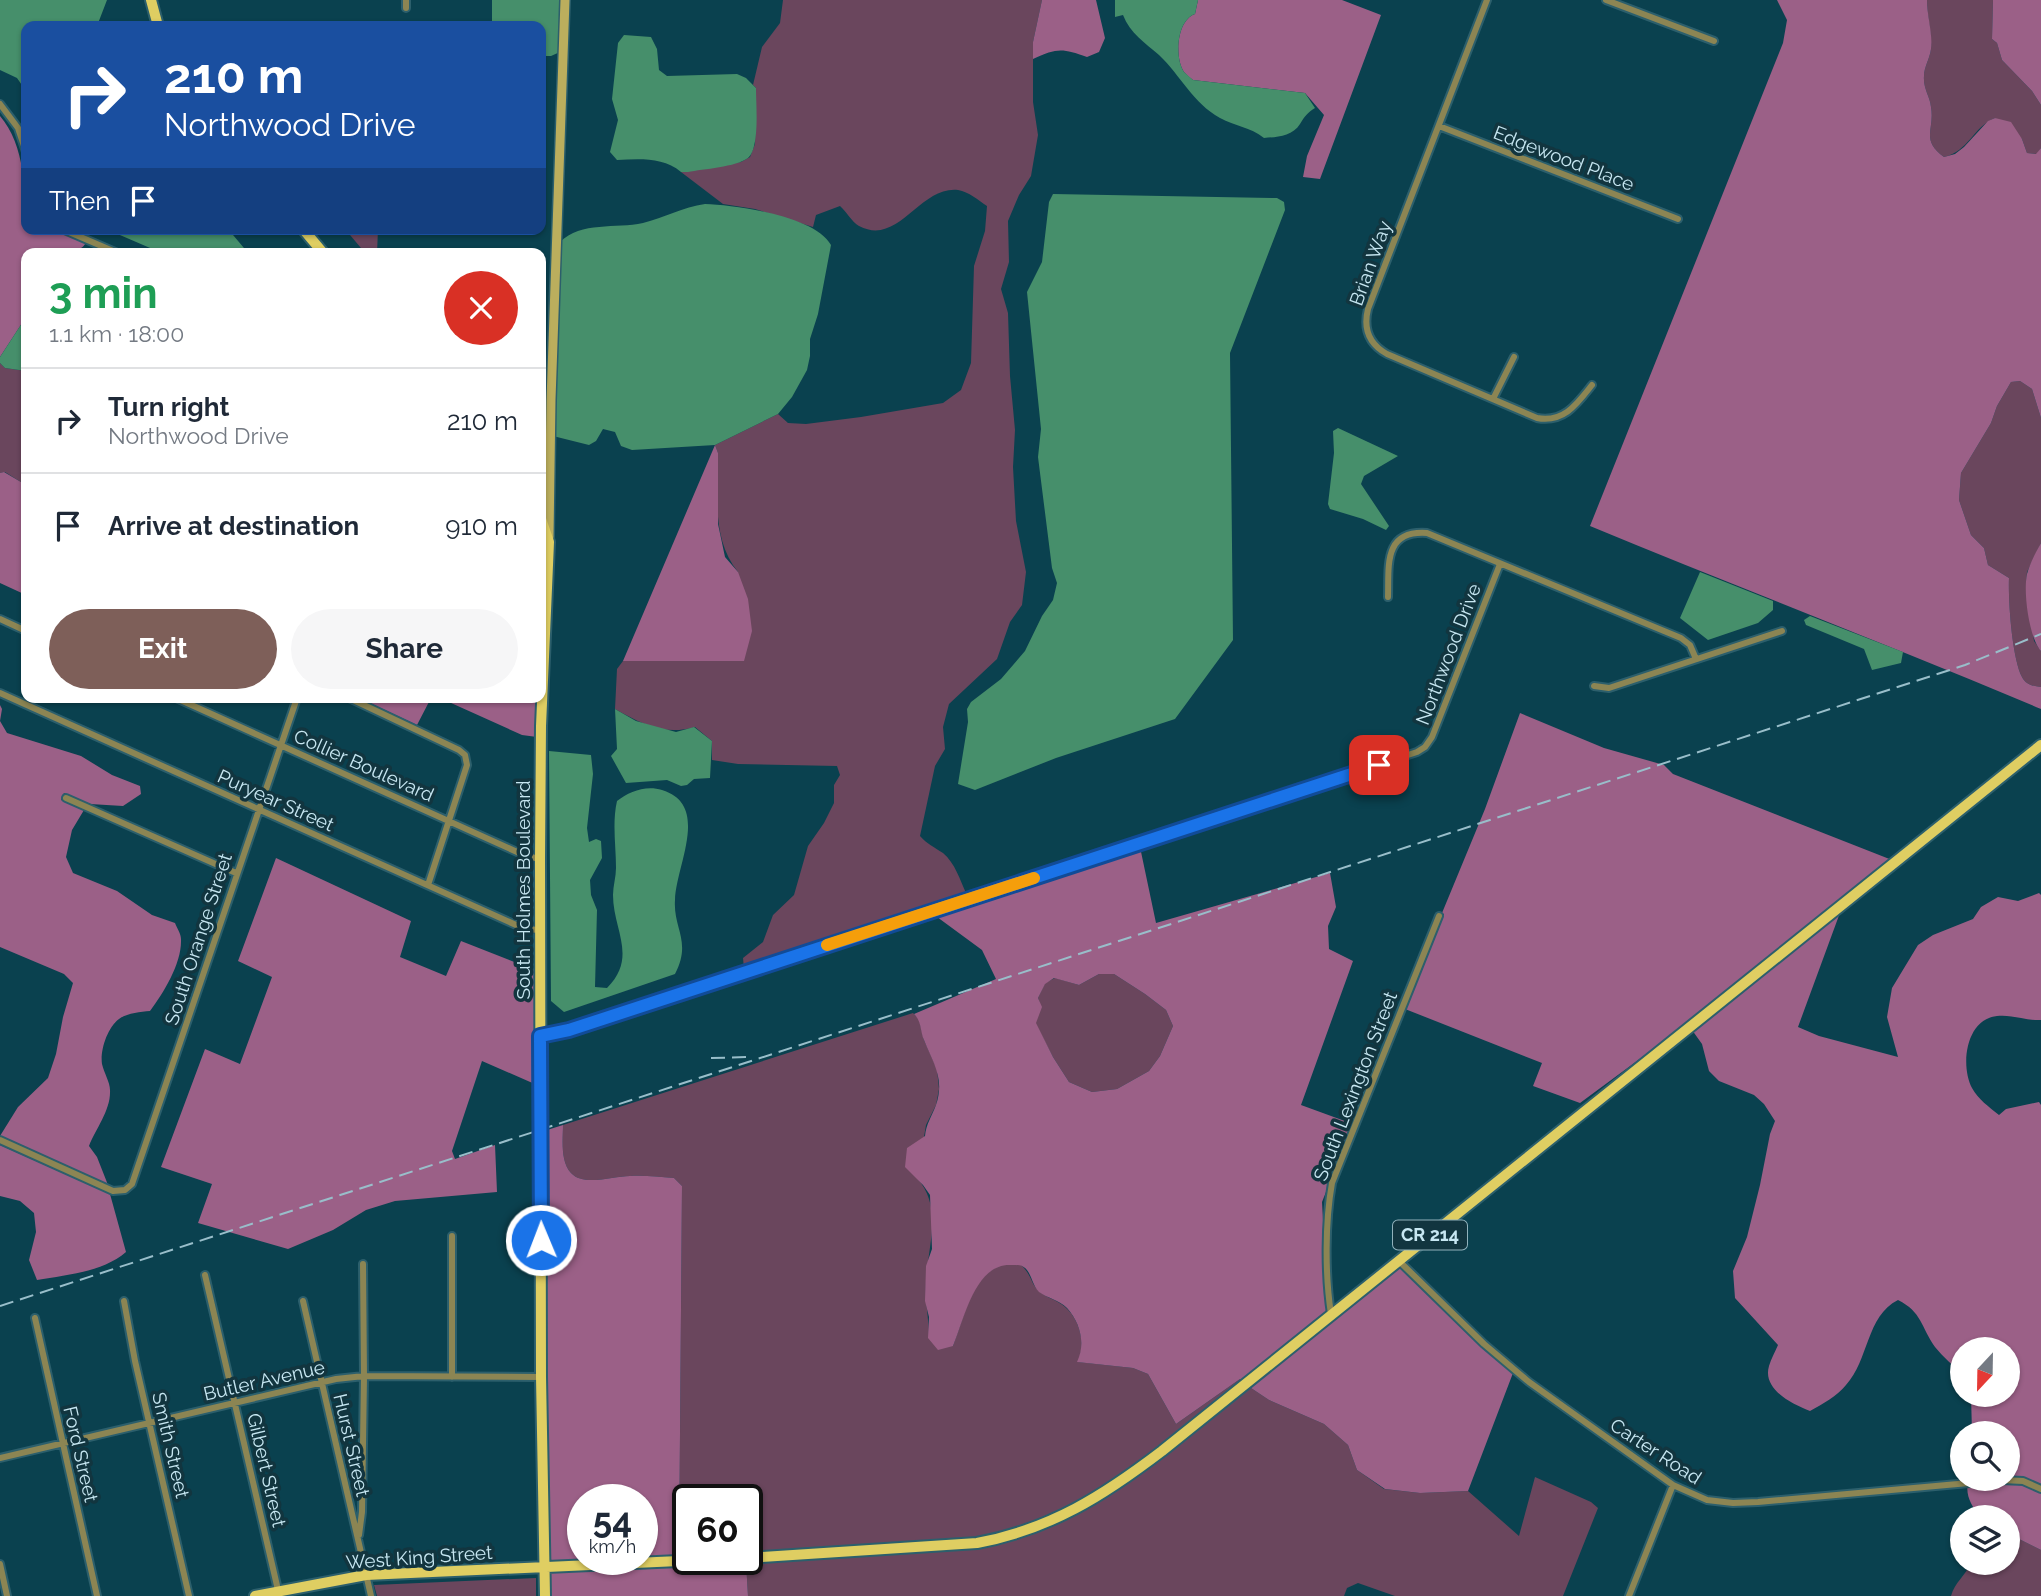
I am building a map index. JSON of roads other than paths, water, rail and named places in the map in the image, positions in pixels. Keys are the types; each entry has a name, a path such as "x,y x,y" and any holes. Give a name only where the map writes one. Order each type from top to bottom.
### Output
{"main road":[{"path":"151,0 157,21"},
{"name":"South Holmes Boulevard","path":"546,611 565,0"},
{"path":"546,474 551,466"},
{"path":"546,533 549,542"},
{"name":"South Holmes Boulevard","path":"542,703 541,1377 545,1596"},
{"name":"CR 214","path":"763,1557 962,1545 1006,1537 1048,1523 1086,1504 1141,1467 2041,745"},
{"name":"West King Street","path":"254,1596 366,1575 672,1561"}],"street":[{"path":"406,0 406,8"},
{"name":"Brian Way","path":"1487,0 1368,309 1367,335 1387,354 1537,418 1551,419 1572,410 1592,384"},
{"path":"1606,0 1714,41"},
{"path":"0,104 18,128 21,137"},
{"name":"Edgewood Place","path":"1439,126 1678,219"},
{"path":"76,235 106,248"},
{"path":"1493,399 1514,357"},
{"path":"1388,597 1390,555 1395,544 1404,535 1427,533 1681,638 1690,645 1696,659"},
{"name":"Northwood Drive","path":"540,1036 569,1030 1417,752 1425,747 1432,737 1500,564"},
{"path":"0,619 21,629"},
{"path":"1594,686 1609,688 1783,632"},
{"name":"Puryear Street","path":"0,693 21,702"},
{"name":"Puryear Street","path":"22,703 525,929 540,930"},
{"name":"Collier Boulevard","path":"187,703 526,856 540,859"},
{"name":"South Orange Street","path":"0,1140 113,1191 127,1188 134,1180 295,703"},
{"path":"360,703 465,755 466,767 428,885"},
{"path":"65,798 236,873"},
{"name":"South Lexington Street","path":"1331,1314 1328,1211 1332,1183 1439,916"},
{"path":"452,1236 452,1377"},
{"name":"Carter Road","path":"1399,1261 1529,1382 1674,1485 1707,1500 1733,1503 2002,1480 2023,1481 2041,1489"},
{"path":"359,1543 364,1376 363,1264"},
{"name":"Gilbert Street","path":"205,1275 278,1590"},
{"name":"Smith Street","path":"124,1301 135,1361 189,1596"},
{"name":"Hurst Street","path":"303,1301 371,1596"},
{"name":"Ford Street","path":"35,1318 97,1596"},
{"name":"Butler Avenue","path":"0,1458 321,1382 364,1376 541,1377"},
{"path":"1629,1596 1674,1485"},
{"path":"0,1564 7,1596"}],"railway":[{"path":"0,1306 1965,665 2041,634"},
{"path":"711,1058 749,1057"}]}
